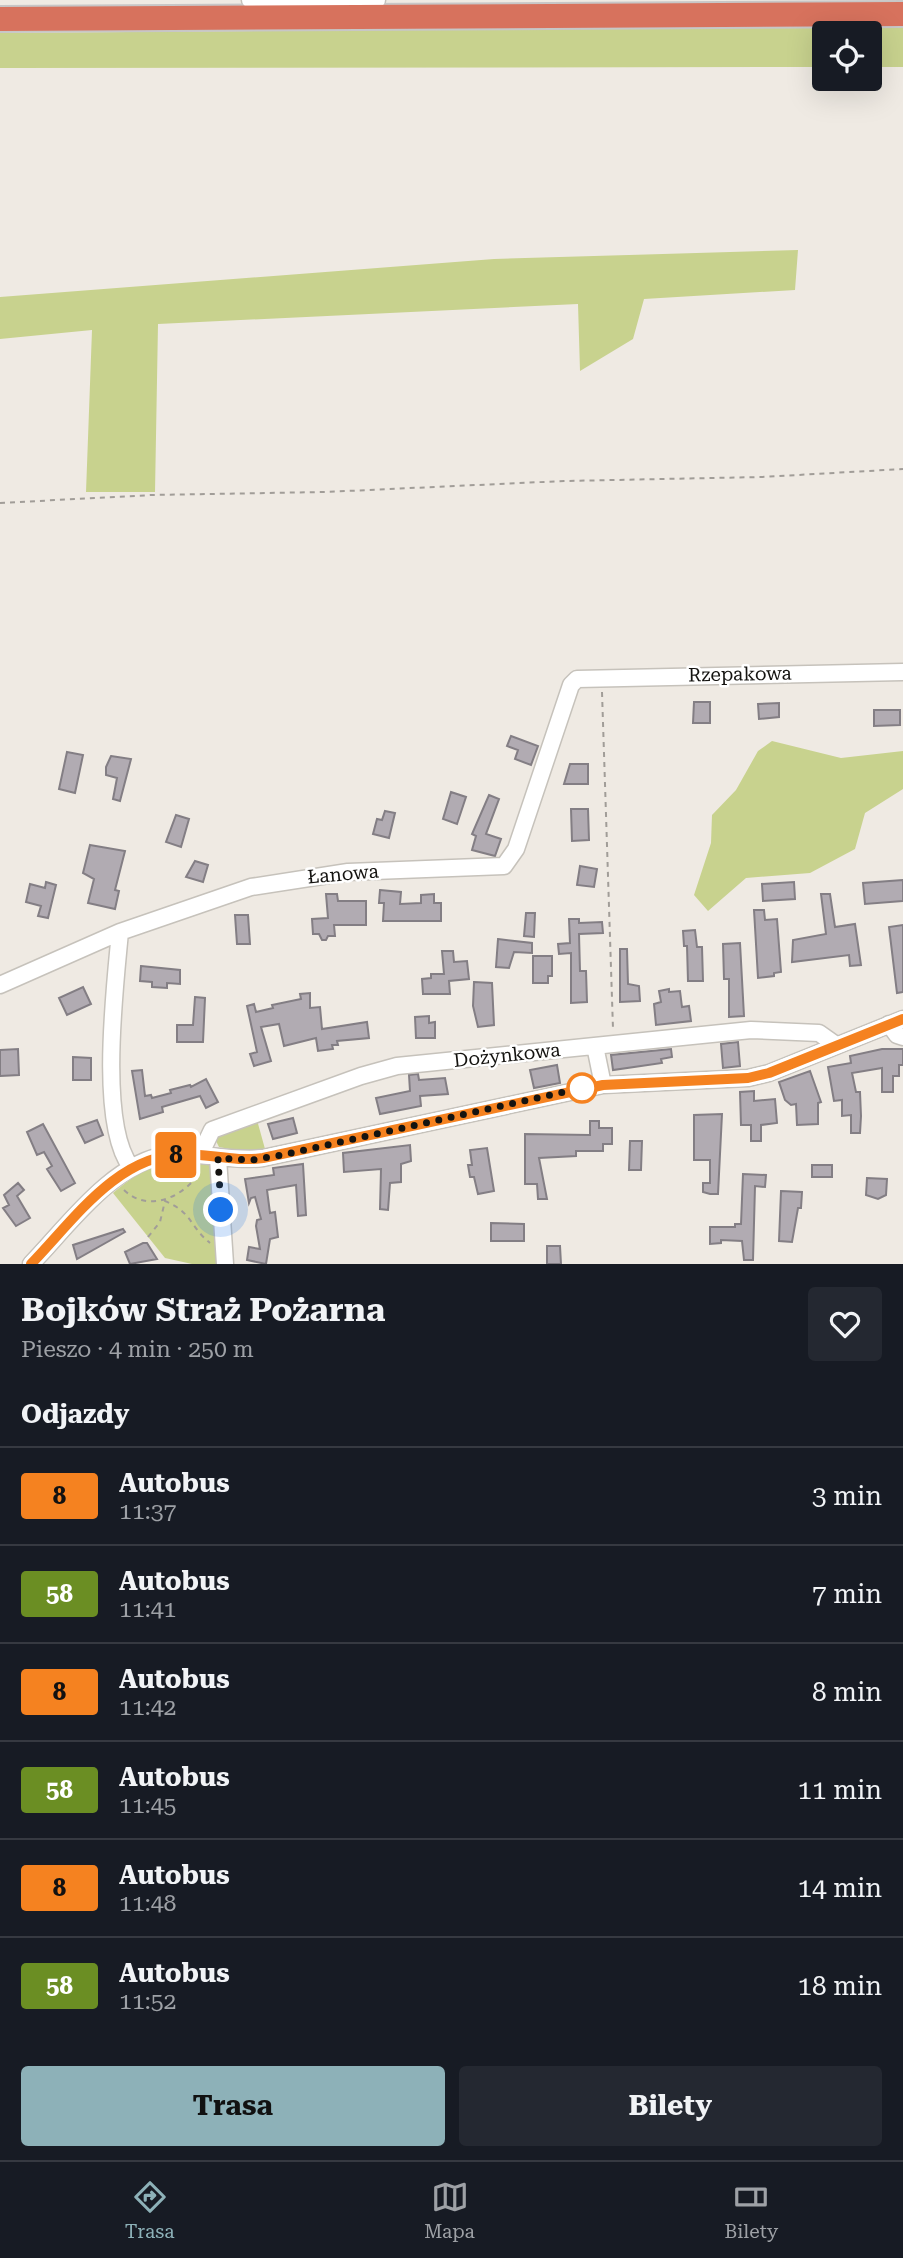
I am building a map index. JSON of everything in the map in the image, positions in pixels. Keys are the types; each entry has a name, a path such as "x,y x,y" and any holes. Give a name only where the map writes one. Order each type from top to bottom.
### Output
{"highway":[{"path":"0,19 903,15"}],"street":[{"path":"250,0 423,17"},
{"path":"210,18 377,0"},
{"name":"Rzepakowa","path":"577,679 903,672"},
{"name":"Łanowa","path":"0,985 120,932 225,894 279,881 348,872 504,866 516,849 571,685 577,679"},
{"path":"120,932 112,1060 114,1102 121,1149 131,1167"},
{"path":"31,1264 114,1178 131,1167 165,1155 197,1159 252,1160 603,1085 748,1078 896,1021 897,1035 903,1037"},
{"name":"Dożynkowa","path":"197,1159 212,1130 379,1070 761,1030 819,1033 836,1045"},
{"path":"595,1046 603,1085"},
{"path":"218,1158 225,1257"}],"path":[{"path":"0,503 152,495 325,492 564,481 762,477 903,469"},
{"path":"602,677 613,1044"},
{"path":"148,1237 160,1222 165,1201 192,1182 197,1159"},
{"path":"120,1186 128,1194 142,1200 165,1201 187,1212 200,1234 225,1257"}],"green space":[{"path":"882,26 903,26 903,67 882,67"},
{"path":"812,27 812,67 0,68 0,33"},
{"path":"798,250 795,290 644,299 633,339 580,371 578,304 158,324 155,492 86,492 92,330 0,339 0,297 494,259"},
{"path":"772,741 841,758 903,751 903,789 865,813 855,849 810,873 746,878 708,911 694,895 711,843 712,815 736,790 758,751"},
{"path":"257,1120 265,1149 240,1151 219,1147 215,1139 218,1135"},
{"path":"186,1160 209,1162 217,1178 221,1264 192,1264 165,1258 113,1193 146,1170 164,1163"}],"building":[{"path":"694,702 710,702 710,723 693,723"},
{"path":"779,703 779,717 759,719 758,704"},
{"path":"874,710 900,710 900,725 874,726"},
{"path":"511,736 538,746 531,765 515,759 518,750 507,746"},
{"path":"67,752 83,755 75,793 59,789"},
{"path":"111,756 131,759 120,801 113,799 117,778 106,775"},
{"path":"570,764 588,764 588,784 564,784"},
{"path":"451,792 466,797 457,824 443,819"},
{"path":"489,795 499,799 486,834 501,839 495,856 472,850 476,836 472,834"},
{"path":"571,809 588,809 589,840 572,841"},
{"path":"385,811 395,813 389,838 373,834 377,819 382,820"},
{"path":"176,815 189,819 181,847 166,842"},
{"path":"90,845 125,851 115,890 119,891 115,909 88,903 94,879 83,873"},
{"path":"195,861 208,865 203,882 186,877"},
{"path":"580,866 597,869 594,887 577,885"},
{"path":"903,880 903,901 865,904 863,883"},
{"path":"46,882 56,885 48,918 38,916 41,906 26,902 30,884 45,888"},
{"path":"794,882 795,899 763,901 762,884"},
{"path":"380,890 401,892 400,904 421,903 421,895 434,894 434,903 441,903 441,921 383,921 384,903 379,903"},
{"path":"326,894 337,894 338,901 366,901 366,925 334,925 335,936 328,936 326,940 322,940 319,934 313,934 312,919 328,918"},
{"path":"821,894 830,894 835,927 855,924 861,965 850,966 849,955 792,962 793,940 826,934"},
{"path":"754,910 764,910 765,920 777,919 781,972 774,973 774,976 758,978"},
{"path":"526,913 535,913 534,937 524,936"},
{"path":"235,915 248,915 250,944 237,944"},
{"path":"569,919 579,919 579,923 602,922 603,933 579,934 580,971 586,971 587,1002 571,1003 571,953 559,954 558,944 570,943"},
{"path":"903,925 903,992 897,993 889,927"},
{"path":"695,930 697,947 702,947 703,981 688,981 687,946 684,946 683,931"},
{"path":"498,939 532,943 532,953 514,952 509,968 496,967"},
{"path":"740,943 744,1016 729,1017 729,979 724,979 723,944"},
{"path":"620,949 627,949 628,984 639,986 640,1001 620,1002"},
{"path":"442,951 453,951 454,962 467,961 469,979 449,981 450,994 423,994 422,979 431,978 431,974 444,974"},
{"path":"533,956 552,956 552,976 548,976 548,983 533,983"},
{"path":"141,966 180,970 180,984 167,983 167,988 152,987 152,982 140,981"},
{"path":"474,982 492,983 494,1025 478,1027 473,1006"},
{"path":"83,987 91,1004 67,1015 59,998"},
{"path":"669,989 669,992 680,991 682,1007 689,1006 691,1021 656,1025 654,1004 661,1002 659,991"},
{"path":"310,993 310,1008 320,1007 322,1029 367,1022 369,1038 337,1041 338,1045 332,1045 333,1049 318,1051 316,1038 284,1046 279,1024 261,1027 271,1061 254,1066 250,1054 257,1052 247,1006 254,1004 256,1012 273,1008 272,1005 301,999 300,994"},
{"path":"195,997 205,998 203,1042 177,1042 177,1025 193,1025"},
{"path":"429,1016 429,1023 435,1022 435,1038 416,1038 415,1017"},
{"path":"738,1042 740,1066 723,1068 721,1044"},
{"path":"18,1049 19,1075 0,1076 0,1050"},
{"path":"671,1049 672,1057 661,1059 662,1063 613,1070 611,1055"},
{"path":"882,1049 903,1049 903,1065 899,1065 899,1076 893,1076 893,1092 882,1092 882,1068 852,1073 856,1092 860,1092 861,1116 860,1133 851,1133 851,1115 842,1116 842,1100 834,1101 828,1067 851,1063 850,1056"},
{"path":"73,1057 91,1058 91,1080 73,1080"},
{"path":"557,1065 560,1083 534,1088 530,1070"},
{"path":"142,1070 145,1096 151,1095 152,1098 171,1093 170,1090 190,1085 191,1087 206,1079 218,1102 206,1108 200,1096 162,1107 163,1112 140,1119 132,1071"},
{"path":"810,1071 821,1102 818,1103 818,1124 797,1125 796,1104 791,1105 785,1100 779,1082"},
{"path":"418,1074 419,1080 445,1078 448,1094 420,1096 421,1106 380,1114 376,1098 410,1091 409,1075"},
{"path":"754,1091 754,1101 775,1099 777,1123 761,1125 761,1141 751,1141 751,1125 741,1125 740,1092"},
{"path":"722,1114 718,1194 710,1194 703,1192 703,1183 710,1183 710,1160 694,1160 694,1115"},
{"path":"293,1118 297,1133 273,1139 268,1124"},
{"path":"97,1120 103,1135 85,1143 77,1127"},
{"path":"590,1121 599,1121 599,1128 612,1128 612,1144 603,1144 603,1151 576,1151 576,1156 539,1158 547,1199 538,1199 537,1184 525,1184 525,1134 590,1135"},
{"path":"43,1124 75,1183 61,1191 47,1169 52,1166 44,1152 37,1155 27,1132"},
{"path":"630,1141 642,1141 641,1170 629,1170"},
{"path":"410,1145 411,1161 401,1164 401,1182 390,1183 388,1210 380,1209 381,1169 344,1172 343,1153"},
{"path":"487,1148 494,1191 478,1194 474,1177 470,1177 470,1150"},
{"path":"303,1164 306,1215 298,1216 296,1185 267,1190 270,1213 275,1212 278,1237 270,1239 266,1264 247,1260 249,1247 260,1249 256,1226 257,1220 261,1219 255,1197 251,1198 249,1203 245,1179 274,1175 273,1168"},
{"path":"812,1165 832,1165 832,1177 812,1177"},
{"path":"743,1174 766,1175 765,1187 755,1186 753,1260 744,1260 742,1241 721,1240 721,1243 710,1244 710,1227 735,1227 735,1224 741,1224"},
{"path":"867,1178 887,1179 886,1195 878,1199 866,1195"},
{"path":"18,1183 24,1190 17,1196 30,1218 16,1226 3,1208 9,1205 4,1195"},
{"path":"781,1191 802,1192 801,1208 798,1208 792,1242 779,1241"},
{"path":"491,1223 524,1224 524,1241 491,1241"},
{"path":"123,1229 125,1232 77,1259 73,1245"},
{"path":"147,1243 157,1259 130,1264 125,1252"},
{"path":"547,1246 560,1246 561,1264 547,1264"}],"bus line":[{"name":"8","path":"31,1264 114,1178 131,1167 165,1155 252,1160 603,1085 748,1078 769,1073 903,1019"}],"route":[{"path":"221,1210 218,1158 252,1160 282,1155 582,1088"}]}
